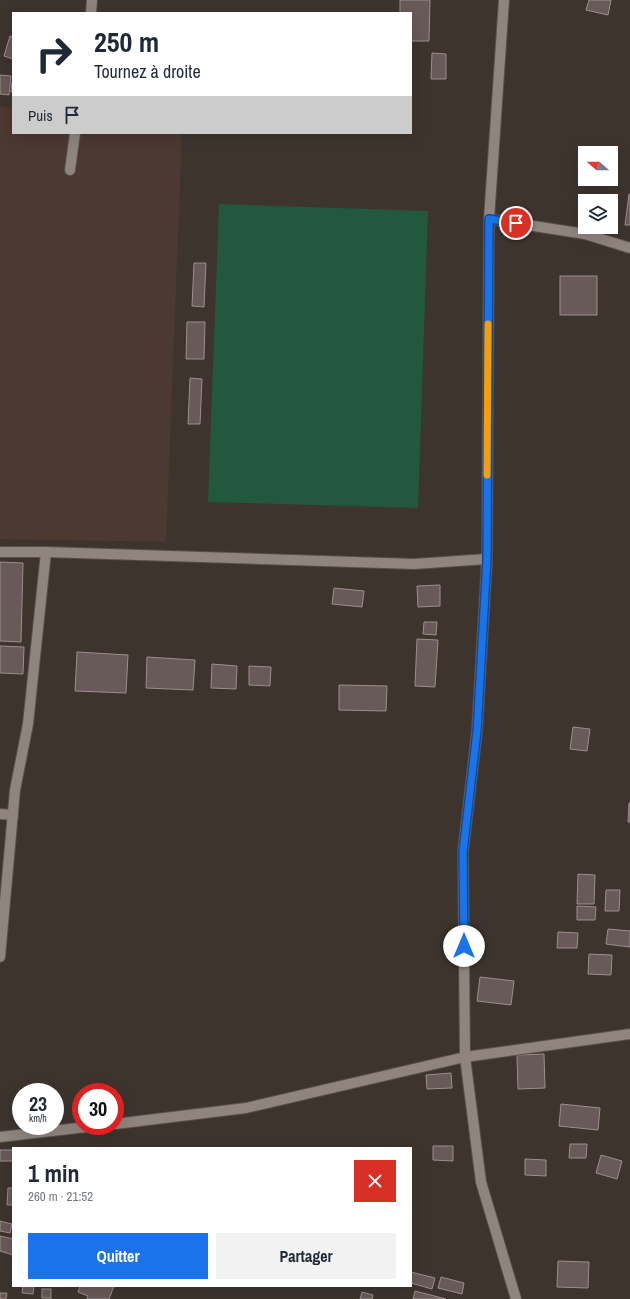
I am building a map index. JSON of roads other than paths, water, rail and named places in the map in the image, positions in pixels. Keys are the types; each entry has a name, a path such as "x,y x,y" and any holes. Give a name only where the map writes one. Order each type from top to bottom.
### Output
{"street":[{"path":"91,12 92,0"},
{"path":"504,0 489,219 487,559 477,731 463,852 465,1057 481,1182 516,1299"},
{"path":"70,170 75,134"},
{"path":"489,219 585,234 630,248"},
{"path":"0,552 46,552 414,564 487,559"},
{"path":"0,957 15,790 28,724 46,552"},
{"path":"0,814 13,815"},
{"path":"124,1123 246,1108 465,1057 630,1034"},
{"path":"0,1138 72,1129"}]}
